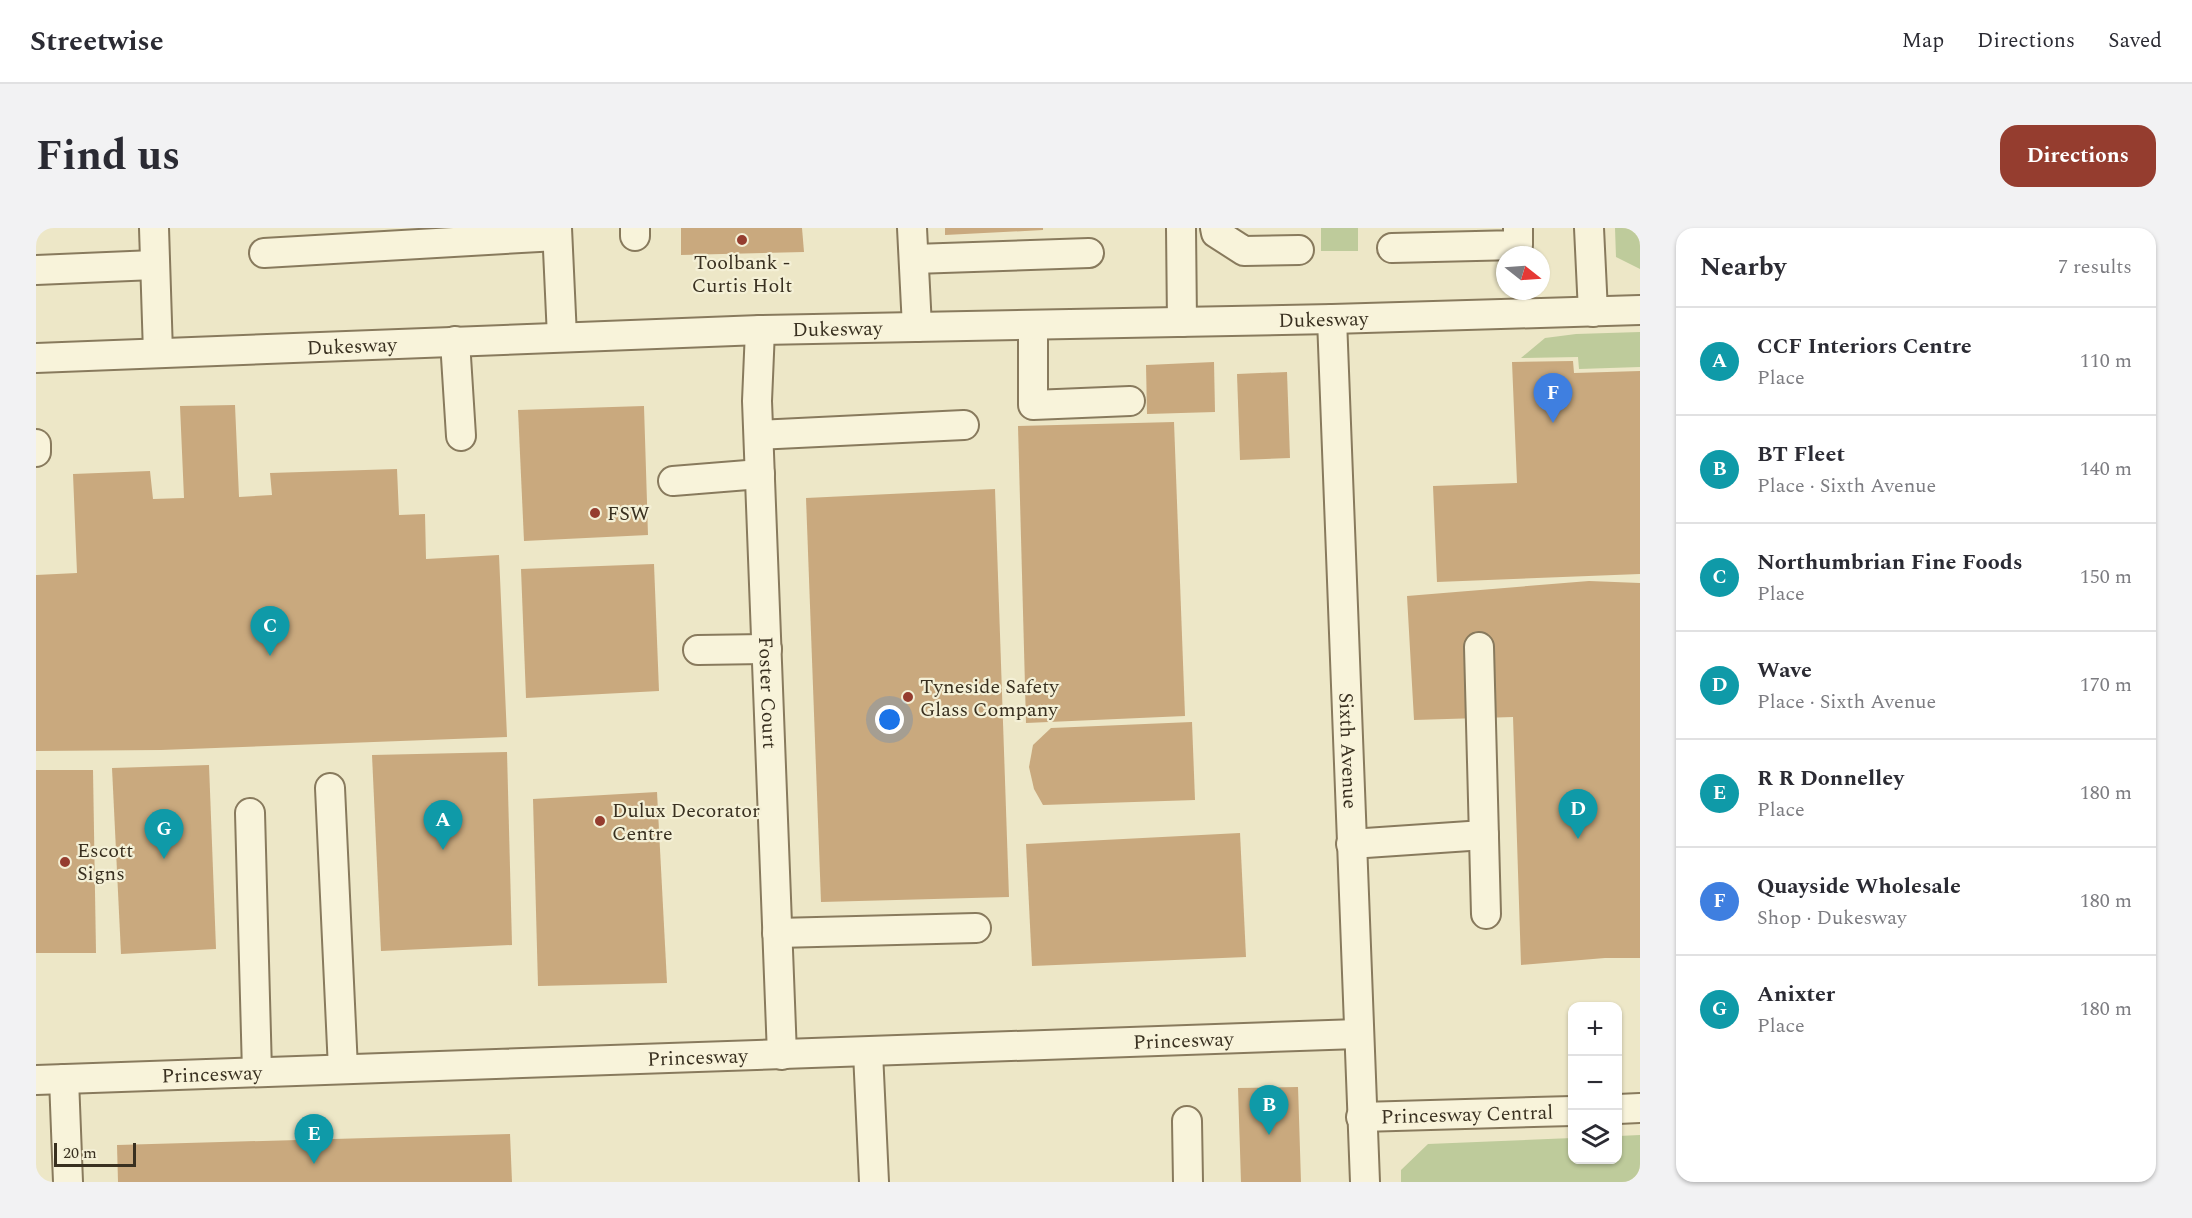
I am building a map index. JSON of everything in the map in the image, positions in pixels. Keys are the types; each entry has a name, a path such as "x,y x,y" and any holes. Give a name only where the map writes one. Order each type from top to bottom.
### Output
{"street":[{"path":"154,228 158,353"},
{"path":"912,228 917,327"},
{"path":"1181,228 1182,322"},
{"path":"1215,228 1216,233 1244,251 1299,250"},
{"path":"1392,248 1518,245 1518,228"},
{"path":"1589,228 1593,312"},
{"path":"264,253 557,232 562,337"},
{"path":"914,259 1089,253"},
{"path":"36,270 154,265"},
{"name":"Dukesway","path":"36,358 760,330 1332,319 1640,310"},
{"name":"Sixth Avenue","path":"1332,319 1365,1182"},
{"path":"1033,325 1033,405 1131,401"},
{"name":"Foster Court","path":"760,330 757,401 782,1055"},
{"path":"454,341 462,436"},
{"path":"759,435 964,425"},
{"path":"36,444 36,452"},
{"path":"673,481 760,474"},
{"path":"1479,647 1486,914"},
{"path":"698,650 766,649"},
{"path":"330,788 343,1069"},
{"path":"250,813 257,1072"},
{"path":"1351,844 1484,835"},
{"path":"777,933 976,928"},
{"name":"Princesway","path":"36,1080 1358,1034"},
{"path":"868,1052 874,1182"},
{"path":"64,1079 68,1182"},
{"path":"1622,1109 1640,1108"},
{"name":"Princesway Central","path":"1361,1117 1568,1111"},
{"path":"1187,1121 1188,1182"}],"green space":[{"path":"1321,228 1358,228 1358,251 1321,251"},
{"path":"1615,228 1640,228 1640,269 1616,257"},
{"path":"1640,332 1640,367 1579,369 1578,357 1521,358 1545,338 1576,334"},
{"path":"1640,1135 1640,1182 1401,1182 1401,1170 1428,1144 1568,1138 1568,1164 1622,1164 1622,1136"}],"building":[{"name":"Toolbank - Curtis Holt","path":"681,228 802,228 804,252 681,255"},
{"path":"945,228 1043,228 1043,230 945,235"},
{"path":"1573,361 1574,373 1640,371 1640,574 1437,582 1433,486 1517,483 1512,362"},
{"path":"1214,362 1215,412 1147,414 1146,365"},
{"path":"1287,372 1290,458 1240,460 1237,374"},
{"path":"235,405 239,497 272,495 270,473 397,469 399,515 425,514 426,559 499,555 507,737 161,750 36,751 36,575 77,573 73,474 150,471 153,499 184,498 180,406"},
{"path":"644,406 648,535 524,541 518,410"},
{"path":"1174,422 1185,716 1026,723 1018,426"},
{"name":"Tyneside Safety Glass Company","path":"995,489 1009,897 821,902 806,498"},
{"path":"654,564 659,691 526,698 521,569"},
{"path":"1589,581 1640,583 1640,958 1605,958 1521,965 1513,717 1414,720 1407,596"},
{"path":"1192,722 1195,800 1043,805 1034,789 1029,767 1033,745 1051,728"},
{"path":"507,752 512,945 381,951 372,755"},
{"path":"209,765 216,949 121,954 112,768"},
{"name":"Escott Signs","path":"36,770 93,770 96,953 36,953"},
{"path":"657,792 667,983 538,986 533,799"},
{"path":"1240,833 1246,957 1032,966 1026,844"},
{"path":"1298,1087 1301,1182 1241,1182 1238,1088"},
{"path":"510,1134 512,1182 118,1182 117,1145"}],"place":[{"name":"Toolbank - Curtis Holt","path":"742,240"},
{"name":"Quayside Wholesale","path":"1553,423"},
{"name":"FSW","path":"595,513"},
{"name":"Northumbrian Fine Foods","path":"270,656"},
{"name":"Tyneside Safety Glass Company","path":"908,697"},
{"name":"Dulux Decorator Centre","path":"600,821"},
{"name":"Wave","path":"1578,839"},
{"name":"CCF Interiors Centre","path":"443,850"},
{"name":"Anixter","path":"164,859"},
{"name":"Escott Signs","path":"65,862"},
{"name":"BT Fleet","path":"1269,1135"},
{"name":"R R Donnelley","path":"314,1164"}]}
